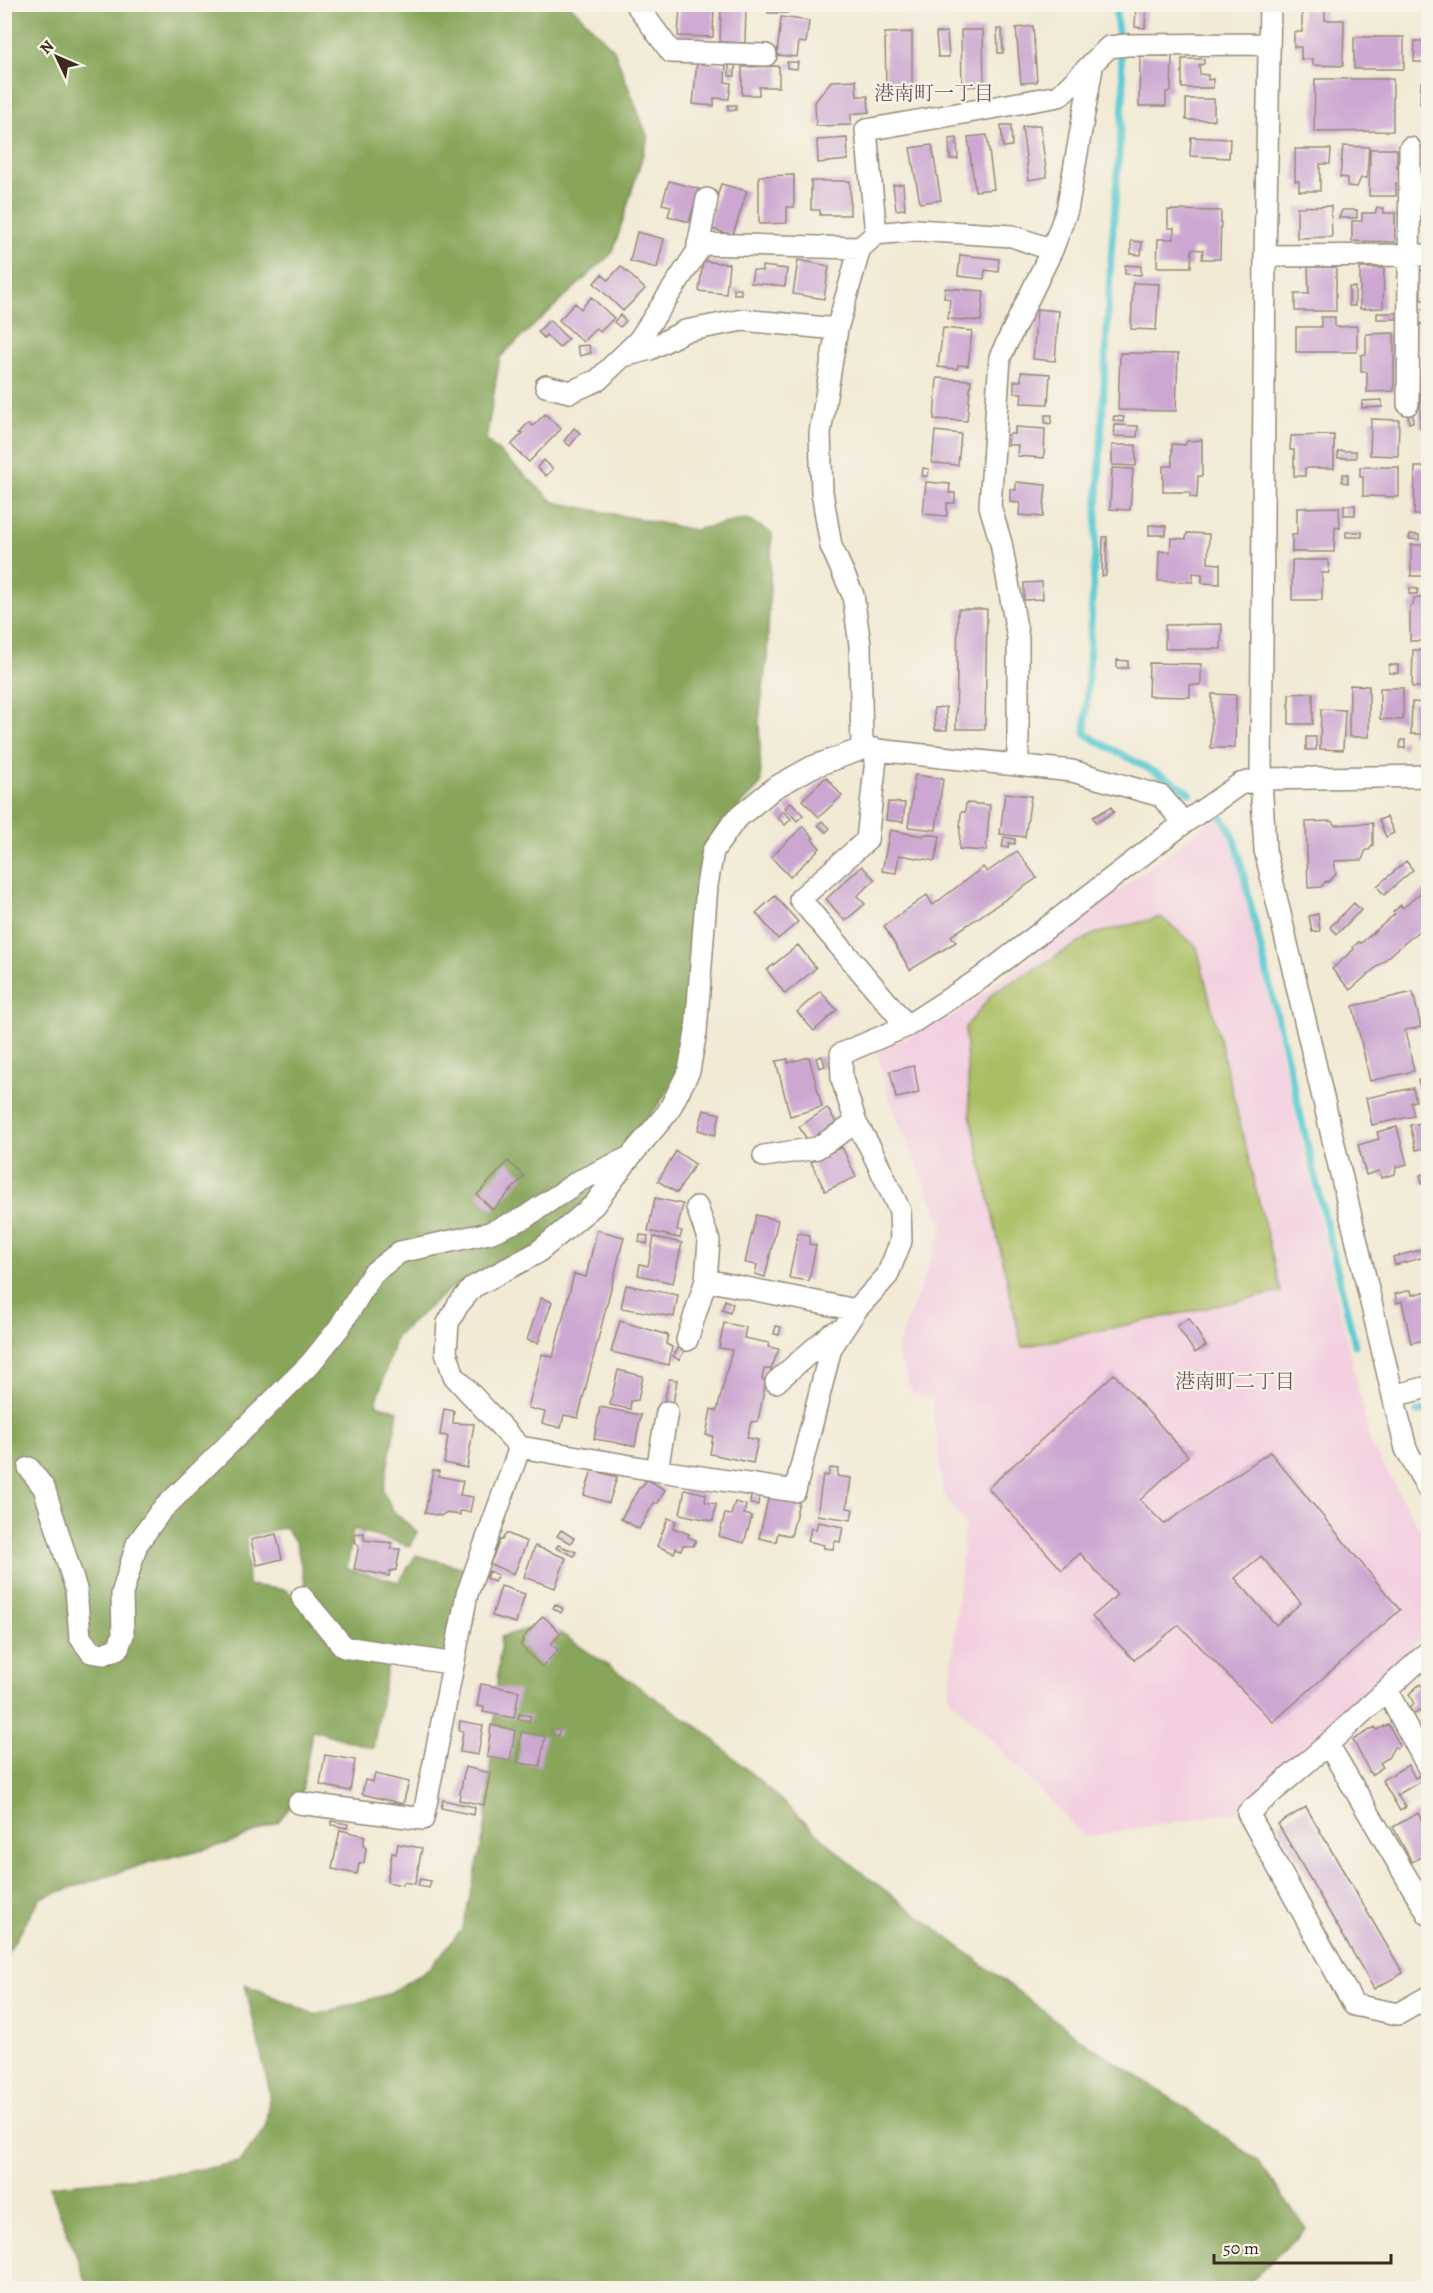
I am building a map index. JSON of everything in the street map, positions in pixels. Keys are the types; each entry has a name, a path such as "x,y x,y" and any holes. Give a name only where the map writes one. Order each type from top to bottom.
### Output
{"street":[{"path":"636,4 671,52 766,55"},
{"path":"1270,4 1265,256 1261,779 1264,850 1406,1449 1428,1489"},
{"path":"876,234 866,130 1059,96 1093,63 1118,46 1269,44"},
{"path":"1017,765 1018,638 1001,543 990,506 1000,357 1052,250 1067,210 1093,63"},
{"path":"1408,404 1419,256 1410,148"},
{"path":"546,386 570,392 598,380 639,340 696,252 707,199"},
{"path":"907,1026 800,899 867,840 870,749 860,645 853,595 831,546 822,492 820,433 837,329 860,248 876,234 916,230 1012,236 1052,250"},
{"path":"698,243 860,248"},
{"path":"1265,256 1419,256"},
{"path":"621,357 650,349 685,331 743,320 837,329"},
{"path":"1184,823 1161,796 1072,771 870,749 812,767 774,788 735,820 713,851 707,885 696,1032 689,1071 668,1112 594,1205 537,1253 474,1287 458,1305 448,1323 446,1352 454,1376 520,1447 795,1491 831,1348 856,1310 887,1276 901,1241 900,1211 856,1123 842,1078 841,1054 907,1026 981,978 1184,823 1240,784 1261,779 1428,776"},
{"path":"764,1156 817,1148 856,1123"},
{"path":"29,1468 44,1488 76,1589 80,1637 91,1652 104,1654 118,1648 123,1635 122,1594 137,1544 160,1512 310,1364 339,1328 373,1273 400,1252 489,1233 524,1218 579,1182 630,1157"},
{"path":"687,1340 706,1280 709,1241 698,1207"},
{"path":"706,1280 856,1310"},
{"path":"776,1382 831,1334 843,1328"},
{"path":"1393,1396 1428,1387"},
{"path":"657,1470 667,1412"},
{"path":"299,1803 423,1819 467,1594 520,1447"},
{"path":"302,1597 344,1647 454,1662"},
{"path":"1428,1652 1328,1744 1248,1813 1354,2005 1398,2014 1428,1997"},
{"path":"1387,1691 1428,1767"},
{"path":"1328,1744 1428,1914"}],"shaded area":[{"path":"1216,817 1226,827 1238,865 1371,1444 1428,1544 1428,1632 1242,1811 1085,1837 949,1697 965,1524 943,1493 932,1398 913,1394 896,1352 943,1227 890,1101 877,1052 956,1014"}],"green space":[{"path":"5,5 570,5 614,50 648,138 613,252 500,357 486,440 554,502 694,530 746,519 772,533 767,657 759,720 761,784 717,830 684,1069 589,1200 534,1249 451,1288 396,1336 376,1404 398,1411 383,1491 393,1511 417,1532 410,1546 353,1529 347,1569 399,1582 416,1555 465,1568 448,1655 352,1644 306,1587 296,1543 285,1527 246,1537 248,1585 287,1590 339,1652 388,1661 373,1748 312,1730 302,1792 278,1822 233,1842 151,1862 40,1898 5,1957"},
{"path":"1161,917 1197,947 1281,1292 1022,1347 970,1114 965,1028 993,993 1094,934"},
{"path":"546,1623 705,1732 856,1868 1079,2038 1178,2103 1258,2161 1306,2229 1243,2288 89,2288 49,2186 180,2173 239,2162 265,2130 270,2093 245,1984 316,2015 388,1994 430,1968 463,1928 485,1830 501,1637"}],"building":[{"path":"1136,4 1146,4 1145,28 1135,27"},
{"path":"680,6 714,7 713,37 678,36"},
{"path":"769,6 787,7 787,13 768,13"},
{"path":"721,7 746,8 745,43 720,42"},
{"path":"1302,9 1325,10 1325,20 1344,20 1343,66 1313,65 1313,59 1301,59 1301,47 1294,47 1294,32 1302,32"},
{"path":"781,17 809,21 806,43 799,42 797,57 777,55"},
{"path":"1033,26 1037,82 1021,83 1016,28"},
{"path":"997,29 1002,29 1003,53 998,53"},
{"path":"961,30 983,30 984,86 962,87"},
{"path":"912,32 912,89 886,90 885,33"},
{"path":"947,32 949,57 938,57 936,33"},
{"path":"1354,37 1404,37 1404,69 1354,69"},
{"path":"1415,41 1428,41 1428,62 1414,62"},
{"path":"1140,56 1172,56 1171,91 1166,92 1166,106 1139,106"},
{"path":"1182,59 1204,59 1204,64 1199,65 1200,74 1208,75 1208,80 1213,79 1213,88 1182,88"},
{"path":"697,61 726,64 725,82 731,83 729,99 714,98 714,106 693,104"},
{"path":"787,62 798,62 797,69 787,68"},
{"path":"729,64 735,64 735,76 729,76"},
{"path":"779,66 779,87 759,87 759,95 742,95 742,67"},
{"path":"1315,79 1393,79 1393,131 1314,132"},
{"path":"856,80 857,96 868,96 869,112 851,114 851,125 816,126 815,102 831,81"},
{"path":"1421,82 1428,82 1428,104 1420,104"},
{"path":"1186,99 1214,99 1214,120 1186,120"},
{"path":"728,105 736,105 736,110 728,111"},
{"path":"1001,125 1011,125 1012,146 1003,147"},
{"path":"1040,125 1047,177 1029,180 1022,127"},
{"path":"987,135 994,189 975,191 968,137"},
{"path":"1191,137 1230,139 1229,158 1190,156"},
{"path":"847,138 848,160 818,163 817,140"},
{"path":"957,138 958,159 950,159 949,139"},
{"path":"932,145 941,200 920,203 910,148"},
{"path":"1343,146 1369,147 1367,178 1361,178 1357,187 1347,186 1347,178 1340,177"},
{"path":"1295,149 1331,149 1330,164 1320,164 1320,191 1299,191 1299,181 1295,181"},
{"path":"1370,149 1397,149 1397,168 1401,168 1401,183 1396,183 1396,196 1369,196"},
{"path":"794,175 794,207 787,207 787,223 759,224 759,176"},
{"path":"1424,177 1428,177 1428,195 1425,196"},
{"path":"669,181 699,189 689,222 668,216 671,206 662,204"},
{"path":"811,181 850,181 850,215 820,215 820,210 811,210"},
{"path":"721,184 747,191 733,235 708,228"},
{"path":"903,184 905,209 896,210 893,185"},
{"path":"1331,206 1332,237 1297,238 1297,207"},
{"path":"1377,208 1384,208 1384,213 1395,213 1395,242 1352,241 1352,221 1362,221 1362,213 1375,213"},
{"path":"1168,210 1221,211 1220,259 1202,259 1203,250 1192,249 1191,267 1157,267 1158,239 1174,239 1174,228 1168,228"},
{"path":"1342,210 1357,210 1357,218 1339,218"},
{"path":"637,232 664,239 657,268 630,261"},
{"path":"1131,241 1142,242 1141,255 1131,254"},
{"path":"960,255 999,259 998,272 985,270 984,279 958,276"},
{"path":"798,260 829,266 824,299 793,294"},
{"path":"703,261 729,264 726,294 699,291"},
{"path":"1125,265 1141,266 1141,275 1125,274"},
{"path":"621,266 645,289 623,311 594,283 602,274 608,280"},
{"path":"762,266 787,269 785,286 751,283 753,270 762,271"},
{"path":"1308,267 1336,267 1336,311 1295,311 1295,294 1309,294"},
{"path":"1360,268 1384,268 1383,308 1360,309"},
{"path":"1428,269 1428,300 1421,300 1420,270"},
{"path":"1133,283 1159,284 1156,330 1131,329"},
{"path":"1349,287 1355,287 1355,306 1349,306"},
{"path":"945,288 984,291 981,321 948,319 950,299 944,298"},
{"path":"734,289 741,289 741,294 734,294"},
{"path":"591,297 614,318 600,332 596,328 583,342 559,320 575,303 581,309"},
{"path":"1037,309 1059,311 1055,361 1033,359"},
{"path":"1419,309 1428,309 1428,324 1419,324"},
{"path":"1377,313 1400,313 1401,319 1377,319"},
{"path":"620,315 626,321 620,327 614,322"},
{"path":"1321,317 1335,317 1335,327 1357,326 1357,352 1296,352 1296,327 1321,327"},
{"path":"549,320 568,339 559,348 546,335 544,338 538,332"},
{"path":"943,328 972,331 968,366 958,365 957,369 938,367"},
{"path":"1394,333 1394,391 1367,392 1367,372 1361,372 1361,355 1366,354 1366,334"},
{"path":"589,345 591,353 580,356 577,346"},
{"path":"1120,353 1178,354 1176,411 1118,410"},
{"path":"1021,372 1050,374 1048,404 1021,403 1022,393 1014,393 1014,381 1021,381"},
{"path":"1421,373 1428,373 1428,428 1420,427"},
{"path":"937,378 971,380 967,421 934,419"},
{"path":"1382,400 1382,407 1362,408 1362,401"},
{"path":"545,414 561,429 529,462 511,445 523,433 520,432 529,422 533,426"},
{"path":"1408,414 1413,414 1413,422 1409,423"},
{"path":"1045,415 1052,415 1051,424 1045,423"},
{"path":"1114,416 1124,417 1123,422 1113,420"},
{"path":"1371,419 1399,420 1398,456 1370,455"},
{"path":"1115,425 1138,426 1137,437 1114,436"},
{"path":"1015,427 1045,429 1044,458 1017,456 1018,445 1008,445 1009,434 1015,434"},
{"path":"574,428 580,433 570,446 564,441"},
{"path":"935,431 961,434 958,465 932,463"},
{"path":"1334,435 1334,468 1305,468 1305,476 1294,476 1294,450 1290,450 1291,436"},
{"path":"1202,440 1202,476 1198,476 1197,498 1190,497 1190,492 1163,492 1163,466 1172,466 1172,444 1185,445 1187,441"},
{"path":"1112,445 1136,445 1136,466 1112,465"},
{"path":"1338,451 1356,451 1356,458 1338,458"},
{"path":"544,460 553,469 546,476 537,467"},
{"path":"1360,467 1399,467 1399,497 1363,496 1363,477 1360,477"},
{"path":"1415,467 1428,467 1428,515 1414,515"},
{"path":"923,468 929,469 928,476 922,476"},
{"path":"1112,468 1133,469 1130,510 1110,509"},
{"path":"1343,474 1348,474 1348,483 1342,482"},
{"path":"926,482 950,484 949,493 955,493 955,503 947,503 947,516 923,514"},
{"path":"1016,482 1046,485 1043,517 1019,515 1020,503 1010,502 1010,489 1016,490"},
{"path":"1344,505 1355,505 1355,515 1344,515"},
{"path":"1339,507 1340,528 1335,527 1334,552 1292,552 1292,535 1297,535 1297,508"},
{"path":"1149,525 1166,526 1166,535 1149,535"},
{"path":"1346,532 1362,532 1362,537 1346,537"},
{"path":"1187,533 1209,534 1208,563 1220,564 1220,584 1202,583 1202,574 1193,573 1193,582 1158,581 1159,551 1170,552 1171,538 1186,539"},
{"path":"1410,534 1419,535 1419,540 1409,539"},
{"path":"1103,537 1107,537 1106,575 1102,576"},
{"path":"1411,545 1428,545 1428,576 1411,576"},
{"path":"1292,560 1328,560 1329,573 1322,573 1322,600 1292,600"},
{"path":"1042,582 1043,599 1024,600 1024,583"},
{"path":"1410,588 1418,589 1417,594 1409,594"},
{"path":"1414,598 1428,598 1428,641 1410,641 1410,606"},
{"path":"958,609 987,609 985,729 956,729"},
{"path":"1222,624 1221,649 1165,649 1165,625"},
{"path":"1413,650 1428,650 1428,687 1412,687"},
{"path":"1117,660 1128,661 1128,668 1117,668"},
{"path":"1149,663 1201,664 1201,685 1190,685 1190,697 1148,696"},
{"path":"1389,665 1398,665 1398,673 1389,673"},
{"path":"1350,685 1369,686 1369,737 1349,737"},
{"path":"1380,688 1403,688 1403,720 1380,719"},
{"path":"1313,693 1313,724 1289,724 1289,694"},
{"path":"1212,694 1236,695 1235,748 1211,748"},
{"path":"1412,702 1428,703 1428,727 1424,727 1424,734 1411,734"},
{"path":"946,707 947,730 935,730 934,708"},
{"path":"1321,709 1345,710 1343,750 1320,749"},
{"path":"1306,737 1316,737 1316,750 1306,750"},
{"path":"1401,740 1405,740 1405,748 1400,748"},
{"path":"915,775 943,779 936,830 908,827"},
{"path":"826,777 842,796 819,817 802,800"},
{"path":"1005,793 1031,796 1025,837 1000,834"},
{"path":"791,802 803,815 797,821 785,808"},
{"path":"888,802 905,803 903,822 886,820"},
{"path":"966,803 990,805 986,851 959,849 961,812 965,812"},
{"path":"1111,807 1114,812 1096,823 1093,817"},
{"path":"783,811 791,819 785,825 777,817"},
{"path":"1387,817 1394,833 1386,837 1379,820"},
{"path":"822,821 830,828 826,832 818,825"},
{"path":"1331,821 1335,825 1373,823 1373,845 1366,850 1362,860 1334,861 1336,874 1321,887 1308,888 1306,822"},
{"path":"803,826 820,848 790,877 771,857"},
{"path":"890,830 923,836 925,834 940,836 935,861 899,855 896,873 882,871"},
{"path":"1004,837 1015,839 1015,844 1009,843 1008,848 1002,847"},
{"path":"1017,851 1037,878 951,936 956,942 910,970 884,926 927,895 933,905 983,867 987,872"},
{"path":"1406,861 1413,870 1384,895 1377,886"},
{"path":"862,866 875,880 857,896 865,904 845,921 826,899"},
{"path":"1425,889 1428,893 1428,923 1350,990 1332,969 1354,949 1353,947 1395,914 1393,912 1401,905 1403,908"},
{"path":"775,896 798,922 778,939 756,913"},
{"path":"1354,903 1361,910 1337,934 1330,927"},
{"path":"1318,914 1320,931 1312,932 1309,916"},
{"path":"798,945 816,968 785,994 767,970"},
{"path":"820,991 837,1010 814,1031 797,1012"},
{"path":"1413,992 1421,1027 1405,1030 1414,1071 1370,1081 1353,1006"},
{"path":"822,1056 825,1066 819,1068 816,1058"},
{"path":"809,1057 822,1107 790,1116 776,1061 788,1059 788,1063"},
{"path":"914,1066 919,1093 896,1098 890,1071"},
{"path":"1428,1077 1428,1085 1420,1087 1418,1080"},
{"path":"1413,1088 1416,1101 1411,1102 1414,1116 1372,1125 1366,1098"},
{"path":"827,1108 836,1122 808,1141 799,1127"},
{"path":"704,1110 720,1114 715,1135 698,1130"},
{"path":"1428,1122 1428,1147 1416,1150 1410,1125"},
{"path":"1397,1127 1407,1164 1396,1167 1395,1174 1381,1178 1379,1171 1366,1175 1358,1145 1379,1139 1377,1132"},
{"path":"842,1147 856,1177 825,1191 811,1162"},
{"path":"676,1151 695,1164 677,1193 658,1181"},
{"path":"508,1161 524,1176 493,1210 477,1195"},
{"path":"1428,1173 1428,1182 1422,1184 1420,1175"},
{"path":"655,1198 683,1204 677,1230 682,1231 680,1238 648,1231"},
{"path":"756,1215 778,1220 765,1277 755,1274 757,1265 745,1263"},
{"path":"597,1230 624,1237 578,1418 564,1415 561,1428 542,1423 545,1412 528,1408 542,1354 553,1357 574,1274 586,1277"},
{"path":"798,1233 810,1235 809,1244 816,1245 809,1281 789,1278"},
{"path":"640,1235 648,1236 647,1244 639,1242"},
{"path":"654,1237 682,1243 673,1283 638,1275 640,1264 648,1266"},
{"path":"1428,1248 1428,1256 1395,1265 1393,1257"},
{"path":"626,1285 678,1295 674,1317 621,1308"},
{"path":"1411,1290 1412,1295 1428,1291 1428,1339 1411,1343 1402,1301 1397,1303 1395,1294"},
{"path":"541,1298 552,1302 538,1343 527,1340"},
{"path":"725,1300 733,1304 730,1313 722,1310"},
{"path":"1189,1318 1206,1346 1195,1353 1177,1326"},
{"path":"620,1321 668,1335 666,1344 672,1347 669,1365 611,1352"},
{"path":"724,1323 746,1327 744,1338 769,1343 768,1347 779,1349 771,1369 764,1369 762,1379 766,1381 758,1421 751,1422 747,1438 758,1440 753,1463 710,1454 713,1436 706,1435 711,1409 717,1411 732,1350 719,1348"},
{"path":"776,1326 781,1327 779,1335 774,1334"},
{"path":"681,1344 687,1347 679,1360 673,1356"},
{"path":"618,1370 643,1376 638,1400 631,1401 630,1409 610,1405"},
{"path":"1114,1374 1188,1456 1140,1500 1164,1524 1270,1452 1400,1610 1273,1722 1179,1625 1134,1660 1092,1617 1117,1595 1080,1553 1062,1570 988,1488","holes":["1261,1556 1301,1603 1276,1625 1235,1578"]},
{"path":"669,1379 677,1380 673,1404 664,1402"},
{"path":"600,1407 641,1415 635,1446 594,1439"},
{"path":"444,1409 454,1411 453,1423 474,1424 467,1468 444,1463 448,1436 440,1435"},
{"path":"830,1468 838,1469 837,1476 851,1478 847,1508 853,1509 851,1520 817,1515 823,1475 828,1476"},
{"path":"433,1470 439,1471 438,1476 463,1481 460,1495 473,1497 470,1512 460,1511 460,1515 445,1513 441,1516 425,1513"},
{"path":"592,1470 617,1477 609,1503 584,1495"},
{"path":"647,1479 665,1490 658,1503 654,1503 639,1529 621,1519 639,1488"},
{"path":"685,1489 706,1494 705,1502 716,1504 713,1521 680,1514"},
{"path":"751,1495 759,1496 758,1505 750,1504"},
{"path":"769,1495 799,1502 791,1536 778,1533 776,1542 759,1538"},
{"path":"735,1502 746,1505 744,1514 752,1516 744,1543 719,1536 725,1514 731,1515"},
{"path":"668,1518 676,1521 673,1528 689,1534 688,1537 696,1540 693,1546 683,1545 681,1550 676,1548 674,1553 657,1546"},
{"path":"818,1522 843,1527 840,1542 835,1541 833,1549 823,1548 824,1545 808,1541 811,1528 816,1529"},
{"path":"561,1530 574,1538 571,1543 557,1536"},
{"path":"364,1533 364,1540 392,1543 391,1549 400,1549 396,1570 390,1571 389,1576 354,1569 359,1545 355,1542 355,1534"},
{"path":"506,1533 527,1542 514,1574 490,1564 500,1540"},
{"path":"276,1534 282,1559 257,1565 251,1540"},
{"path":"558,1545 576,1552 574,1556 556,1548"},
{"path":"535,1546 566,1558 555,1588 524,1577"},
{"path":"489,1571 498,1575 494,1582 486,1578"},
{"path":"501,1586 525,1594 516,1623 492,1616"},
{"path":"555,1604 563,1609 561,1613 553,1608"},
{"path":"543,1616 561,1633 551,1644 558,1650 542,1667 520,1645 522,1639"},
{"path":"481,1684 519,1691 514,1718 483,1712 484,1707 477,1706"},
{"path":"1420,1684 1425,1689 1428,1685 1428,1705 1415,1714 1409,1708 1414,1704 1409,1694"},
{"path":"519,1714 531,1716 529,1721 518,1719"},
{"path":"460,1721 483,1725 478,1755 460,1752 463,1731 459,1730"},
{"path":"1388,1724 1400,1745 1397,1748 1394,1747 1388,1758 1380,1763 1383,1767 1371,1775 1353,1740 1375,1727 1377,1730"},
{"path":"491,1725 515,1730 510,1761 487,1757"},
{"path":"552,1728 560,1730 558,1736 550,1734"},
{"path":"521,1732 545,1736 540,1766 518,1763"},
{"path":"325,1755 355,1760 350,1791 320,1785"},
{"path":"1408,1765 1415,1778 1420,1775 1423,1780 1397,1795 1406,1807 1400,1811 1382,1780"},
{"path":"465,1767 490,1773 484,1805 459,1800"},
{"path":"375,1774 409,1782 403,1804 362,1794 365,1780 373,1782"},
{"path":"443,1800 475,1807 474,1815 441,1808"},
{"path":"1306,1807 1403,1973 1374,1989 1278,1824"},
{"path":"1418,1813 1428,1833 1428,1853 1412,1862 1393,1827"},
{"path":"332,1821 348,1824 347,1828 332,1825"},
{"path":"340,1830 365,1836 364,1863 359,1864 357,1874 332,1869"},
{"path":"398,1844 422,1848 415,1884 403,1882 402,1885 387,1882 392,1853 396,1854"},
{"path":"420,1879 431,1881 429,1888 418,1886"},
{"path":"1427,2279 1428,2288 1415,2288"}],"waterway":[{"path":"1115,4 1124,88 1111,256 1085,733 1190,793"},
{"path":"1220,815 1229,827 1236,843 1355,1345"},
{"path":"1417,1412 1428,1410"}],"district":[{"name":"港南町一丁目","path":"934,93"},
{"name":"港南町二丁目","path":"1235,1381"}]}
